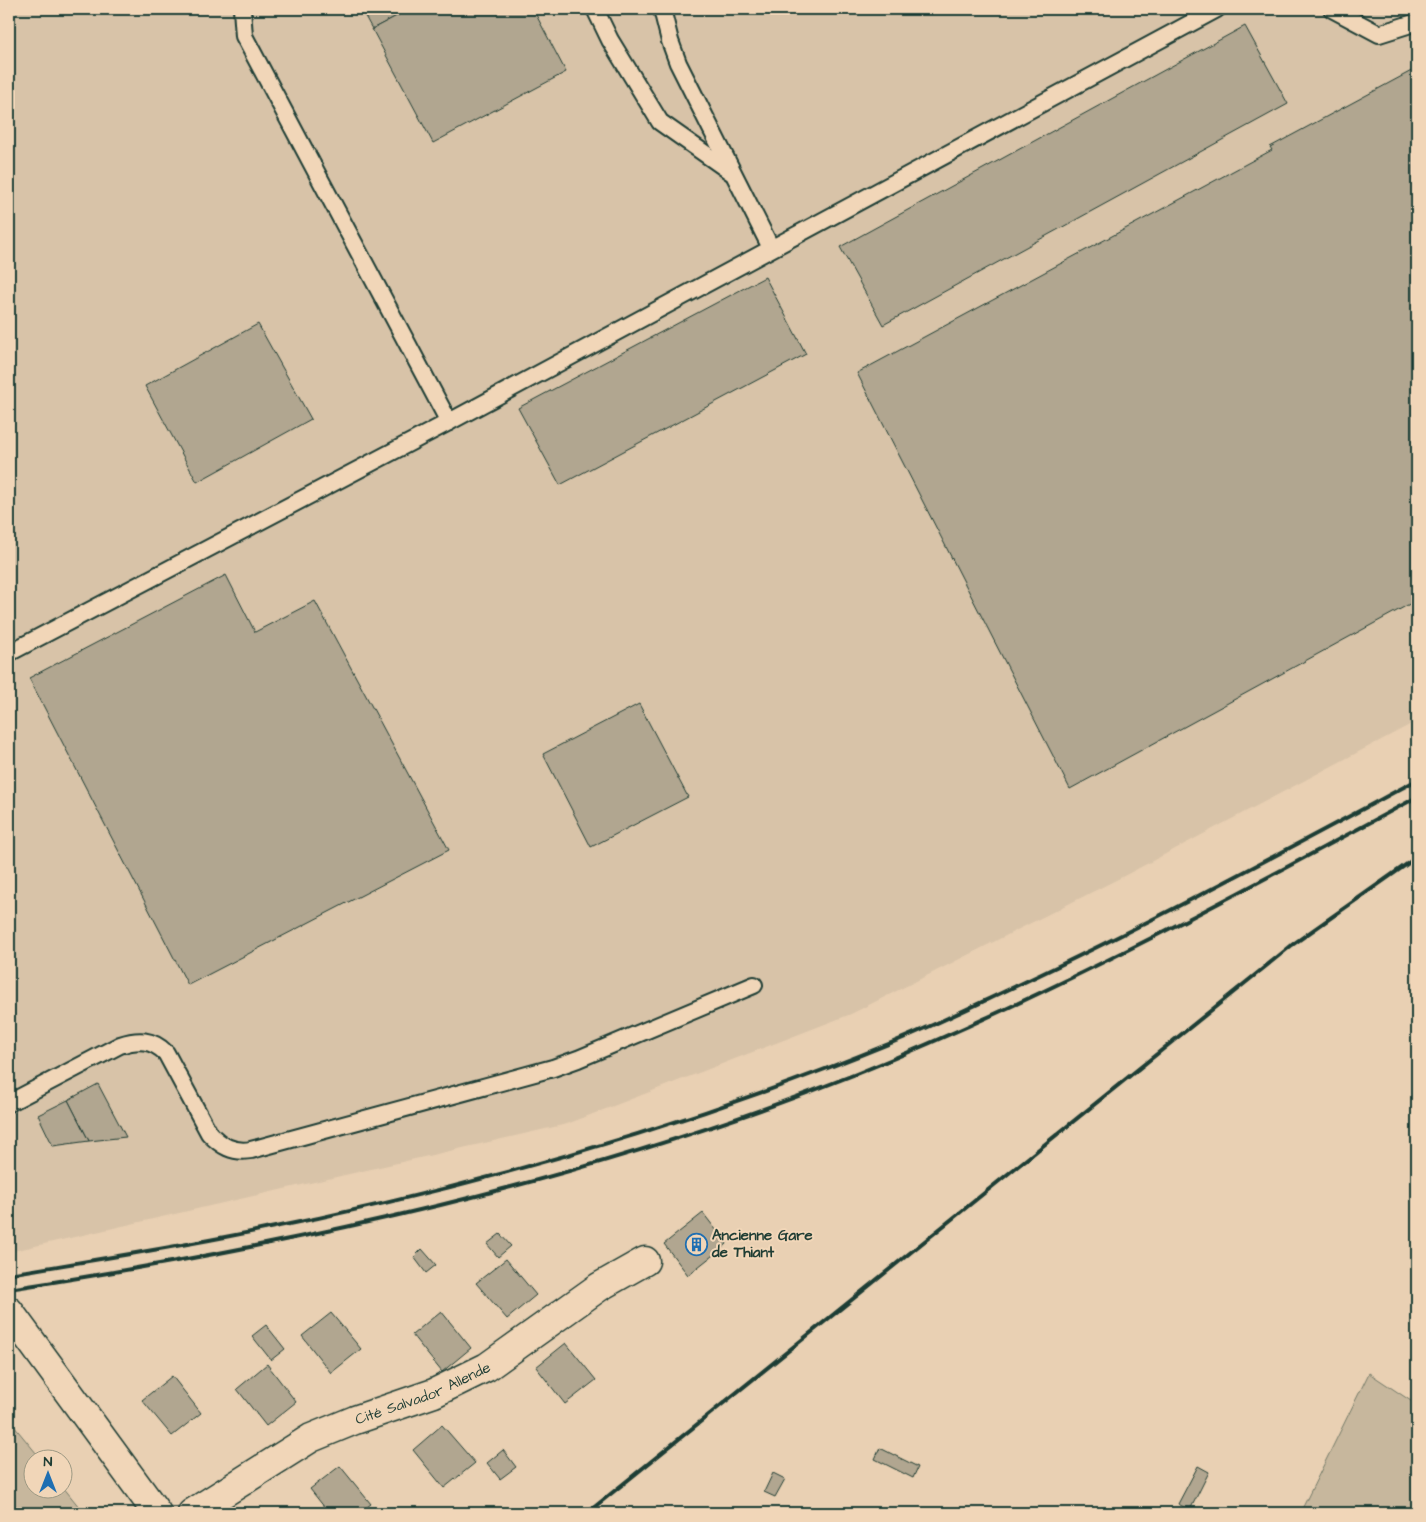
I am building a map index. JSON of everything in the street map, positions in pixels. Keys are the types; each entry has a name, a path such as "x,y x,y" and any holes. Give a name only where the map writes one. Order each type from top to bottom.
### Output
{"street":[{"name":"Cité Salvador Allende","path":"192,1513 311,1438 347,1423 434,1393 487,1367 599,1287 645,1261"},
{"path":"9,1311 157,1513"}],"lane":[{"path":"242,9 244,36 449,422"},
{"path":"244,36 253,9"},
{"path":"595,9 610,40 660,122 734,174"},
{"path":"662,9 678,63 771,248"},
{"path":"9,653 449,422 1218,9"},
{"path":"1332,9 1378,34 1417,22"},
{"path":"9,1103 120,1045 129,1042 146,1041 160,1047 166,1053 209,1133 215,1140 231,1150 240,1152 554,1068 754,984"}],"shaded area":[{"path":"9,9 1417,9 1417,721 1122,877 851,1014 567,1124 9,1252"},
{"path":"1369,1373 1417,1405 1417,1513 1300,1513"},
{"path":"9,1420 34,1450 22,1450 22,1500 72,1500 72,1498 84,1513 9,1513"}],"building":[{"path":"361,9 410,9 372,29"},
{"path":"410,9 533,9 566,72 433,143 372,29"},
{"path":"1245,26 1288,104 883,325 840,247"},
{"path":"1417,68 1417,600 1070,789 857,373 1272,150 1270,147"},
{"path":"765,277 806,354 560,485 518,408"},
{"path":"258,324 311,419 197,482 145,386"},
{"path":"226,575 255,632 315,601 449,850 188,985 29,678"},
{"path":"639,704 688,797 591,847 543,754"},
{"path":"98,1084 126,1137 89,1141 68,1100"},
{"path":"68,1100 89,1141 53,1146 38,1115"},
{"name":"Ancienne Gare de Thiant","path":"703,1213 727,1244 688,1275 664,1244"},
{"path":"500,1234 511,1246 498,1257 487,1244"},
{"path":"422,1249 436,1265 426,1273 414,1257"},
{"path":"506,1259 536,1295 507,1319 476,1283"},
{"path":"441,1311 471,1348 442,1372 412,1335"},
{"path":"331,1313 361,1349 331,1373 302,1336"},
{"path":"266,1325 285,1349 271,1360 252,1336"},
{"path":"566,1343 596,1380 565,1404 536,1367"},
{"path":"267,1364 296,1402 266,1426 237,1389"},
{"path":"172,1376 201,1413 172,1436 142,1400"},
{"path":"442,1425 475,1463 444,1488 413,1450"},
{"path":"880,1448 918,1467 913,1478 875,1459"},
{"path":"503,1450 516,1467 500,1479 487,1463"},
{"path":"340,1466 371,1504 359,1513 329,1513 310,1489"},
{"path":"1198,1466 1209,1472 1190,1510 1178,1504"},
{"path":"773,1473 785,1479 775,1497 764,1492"}],"railway":[{"path":"9,1274 225,1237 394,1201 562,1156 729,1104 810,1075 938,1023 1167,912 1417,780"},
{"path":"9,1289 117,1272 224,1252 439,1206 545,1178 650,1147 754,1112 856,1074 1000,1012 1210,908 1417,797"},
{"path":"587,1513 1292,945 1417,857"}],"place":[{"name":"Ancienne Gare de Thiant","path":"696,1244"}]}
